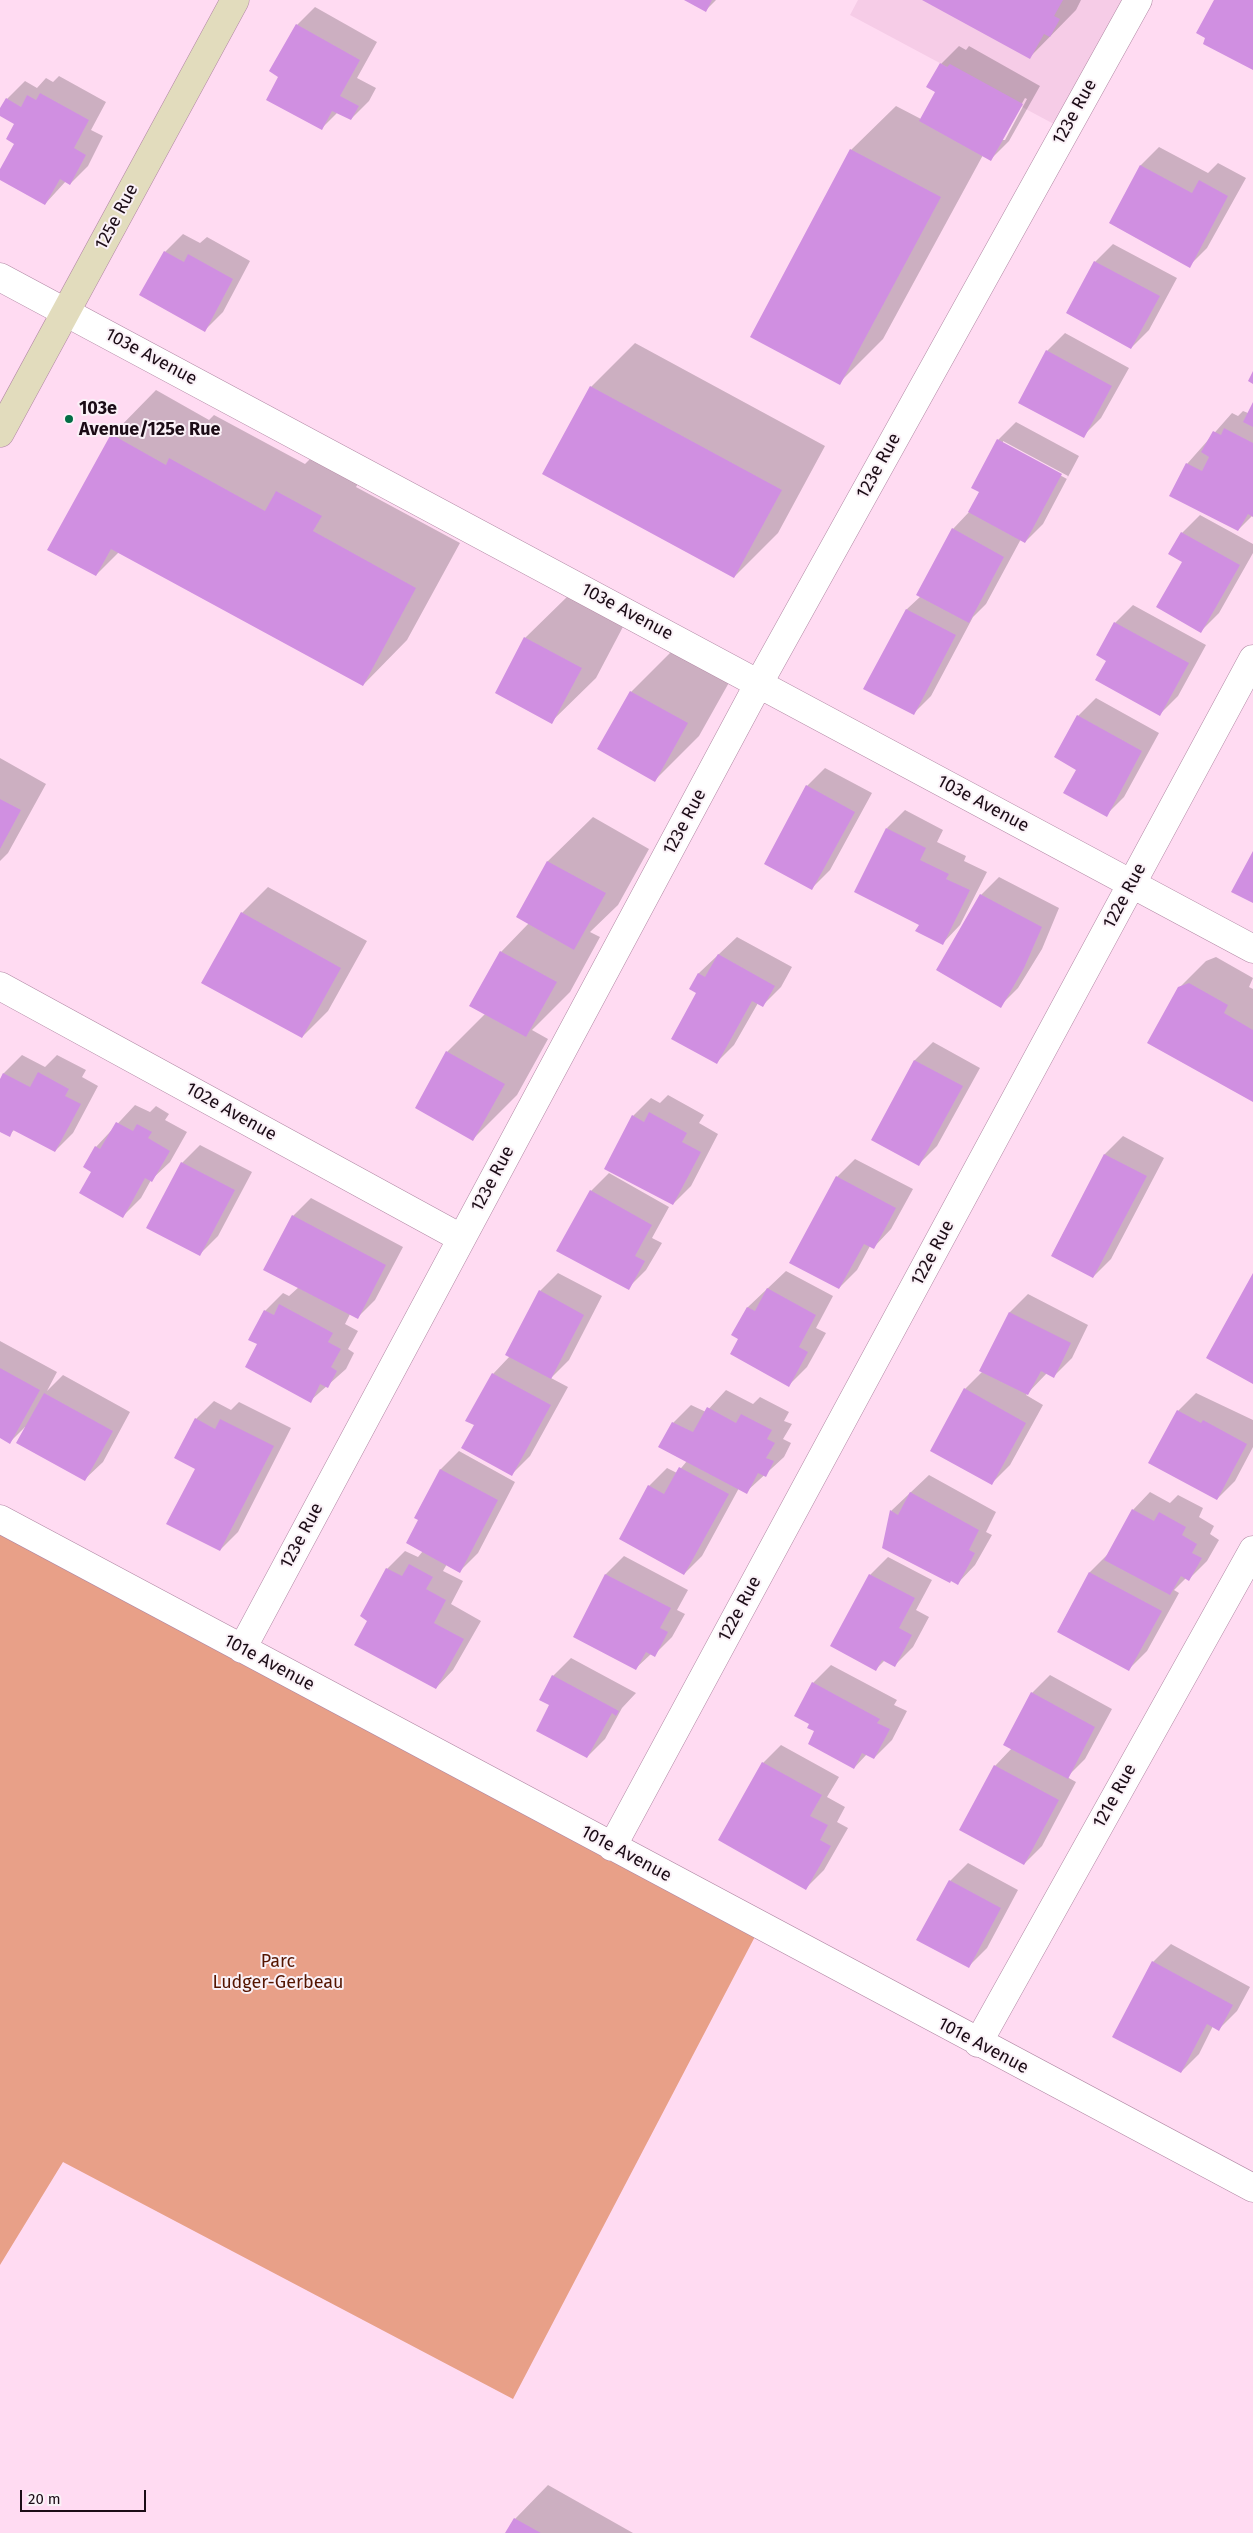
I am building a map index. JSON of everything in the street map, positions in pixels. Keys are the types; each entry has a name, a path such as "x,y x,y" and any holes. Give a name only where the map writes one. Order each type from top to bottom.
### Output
{"main road":[{"name":"125e Rue","path":"0,433 235,0"}],"street":[{"name":"123e Rue","path":"242,1649 758,683 1138,0"},
{"name":"103e Avenue","path":"0,277 1253,949"},
{"name":"122e Rue","path":"612,1847 1253,659"},
{"name":"102e Avenue","path":"0,986 461,1238"},
{"name":"101e Avenue","path":"0,1520 1253,2188"},
{"name":"121e Rue","path":"978,2043 1253,1550"}],"shaded area":[{"path":"858,0 1132,0 1065,130 850,15"}],"green space":[{"name":"Parc Ludger-Gerbeau","path":"0,1519 760,1927 513,2399 63,2162 0,2265"}],"building":[{"path":"684,0 712,0 706,12"},
{"path":"922,0 1063,0 1054,16 1060,19 1050,37 1044,34 1030,59"},
{"path":"1214,0 1253,0 1253,70 1203,44 1205,38 1196,33"},
{"path":"296,24 360,60 340,96 359,106 351,120 332,111 322,130 266,100 278,77 269,71"},
{"path":"940,63 947,67 950,64 1023,104 991,161 919,121 935,92 926,87"},
{"path":"40,93 89,120 74,148 86,155 70,185 60,179 45,205 0,180 0,169 14,144 6,139 14,124 0,116 0,108 6,98 21,107 27,95 36,100"},
{"path":"850,149 941,197 840,385 750,337"},
{"path":"1140,165 1192,193 1199,180 1228,196 1190,268 1109,223"},
{"path":"164,251 184,262 188,254 233,279 205,332 139,295"},
{"path":"1094,261 1160,296 1131,349 1066,313"},
{"path":"1046,350 1112,386 1084,438 1018,403"},
{"path":"1253,371 1253,384 1248,381"},
{"path":"590,386 782,490 734,578 542,474"},
{"path":"1253,402 1253,427 1243,422"},
{"path":"1224,428 1253,443 1253,517 1248,514 1238,531 1169,496 1186,463 1202,471 1209,457 1201,452 1213,431 1221,435"},
{"path":"111,434 166,465 169,458 265,511 276,491 322,516 313,531 416,588 363,686 111,549 96,576 47,550"},
{"path":"997,439 1062,474 1025,543 968,512 979,492 971,488"},
{"path":"952,528 1004,557 969,623 916,595"},
{"path":"1181,532 1240,565 1201,633 1156,607 1182,562 1168,554"},
{"path":"906,609 956,635 914,715 863,689"},
{"path":"1114,622 1189,663 1160,716 1095,680 1106,661 1096,655"},
{"path":"524,637 582,668 552,724 495,693"},
{"path":"630,691 688,723 655,782 597,749"},
{"path":"1077,715 1142,751 1107,817 1063,793 1076,770 1054,757"},
{"path":"806,785 855,812 812,890 764,864"},
{"path":"0,799 21,810 0,849"},
{"path":"886,828 926,848 920,860 949,874 946,879 970,890 943,945 915,931 919,925 854,892"},
{"path":"1253,851 1253,903 1231,892"},
{"path":"547,861 606,893 574,950 516,917"},
{"path":"980,894 1042,927 1024,968 1001,1008 936,970"},
{"path":"241,912 341,968 302,1038 201,983"},
{"path":"500,951 557,982 526,1037 469,1006"},
{"path":"718,954 775,986 763,1007 752,1001 717,1064 671,1039 696,993 689,989 698,973 705,977"},
{"path":"1189,983 1228,1005 1224,1013 1253,1030 1253,1102 1147,1043 1178,987"},
{"path":"446,1051 505,1084 473,1141 415,1108"},
{"path":"914,1060 963,1086 919,1166 871,1140"},
{"path":"38,1072 69,1089 65,1096 81,1104 55,1152 13,1130 10,1137 0,1132 0,1079 3,1073 30,1087"},
{"path":"649,1112 687,1133 682,1142 701,1152 673,1205 604,1169 632,1115 644,1122"},
{"path":"116,1122 133,1131 137,1124 152,1132 148,1138 170,1151 152,1182 145,1178 123,1218 79,1193 91,1172 83,1167 95,1146 100,1149"},
{"path":"1104,1154 1147,1176 1093,1278 1051,1256"},
{"path":"181,1162 235,1190 200,1256 146,1228"},
{"path":"836,1176 896,1208 874,1249 864,1244 839,1289 789,1263"},
{"path":"590,1190 652,1225 635,1256 645,1261 629,1290 556,1251"},
{"path":"292,1215 386,1265 358,1319 263,1270"},
{"path":"1253,1273 1253,1384 1206,1358"},
{"path":"767,1288 816,1315 799,1347 808,1352 789,1387 730,1354 738,1339 731,1335 747,1307 755,1311"},
{"path":"539,1290 584,1315 551,1379 505,1355"},
{"path":"279,1304 333,1333 328,1342 341,1349 331,1367 337,1371 328,1388 320,1384 311,1403 245,1367 257,1344 248,1340 264,1310 274,1315"},
{"path":"1009,1312 1071,1343 1054,1378 1041,1371 1028,1395 979,1371"},
{"path":"0,1368 40,1390 10,1444 0,1438"},
{"path":"492,1373 551,1405 512,1476 461,1448 474,1425 465,1421"},
{"path":"964,1388 1026,1423 992,1485 930,1451"},
{"path":"44,1393 113,1431 85,1481 16,1443"},
{"path":"707,1407 736,1423 741,1414 772,1430 767,1439 775,1443 766,1458 774,1461 766,1477 758,1473 747,1494 658,1447 672,1422 693,1432"},
{"path":"1177,1410 1201,1423 1203,1420 1247,1444 1217,1500 1148,1463"},
{"path":"195,1418 215,1429 220,1419 274,1446 220,1551 166,1524 195,1469 174,1458"},
{"path":"679,1467 729,1494 684,1575 619,1539 648,1485 664,1494"},
{"path":"440,1469 498,1500 460,1573 406,1543 418,1520 414,1518"},
{"path":"910,1492 979,1530 969,1550 975,1553 958,1585 951,1581 950,1583 882,1548 890,1510 898,1515"},
{"path":"1132,1509 1154,1521 1159,1512 1186,1527 1182,1535 1197,1544 1192,1553 1202,1558 1189,1581 1181,1576 1170,1595 1104,1560"},
{"path":"409,1564 433,1577 426,1589 446,1600 434,1623 464,1639 436,1689 354,1645 367,1621 360,1616 386,1568 402,1576"},
{"path":"1089,1572 1162,1611 1129,1671 1057,1632"},
{"path":"605,1574 671,1608 660,1628 668,1632 655,1657 646,1652 636,1670 573,1637"},
{"path":"869,1574 915,1598 899,1628 912,1635 895,1667 882,1660 876,1671 830,1646"},
{"path":"552,1675 619,1711 616,1716 612,1713 587,1758 536,1731 549,1705 539,1700"},
{"path":"812,1682 880,1719 877,1723 890,1729 874,1759 862,1753 854,1769 808,1744 814,1731 807,1728 809,1724 794,1716"},
{"path":"1031,1692 1095,1727 1068,1779 1003,1745"},
{"path":"762,1762 822,1795 810,1816 828,1825 820,1840 831,1846 806,1890 718,1840"},
{"path":"994,1765 1059,1800 1024,1865 959,1830"},
{"path":"949,1880 1001,1908 969,1968 916,1940"},
{"path":"1152,1961 1233,2005 1219,2031 1207,2024 1181,2073 1112,2037"},
{"path":"514,2518 541,2533 505,2533"}],"place":[{"name":"103e Avenue/125e Rue","path":"69,419"}]}
